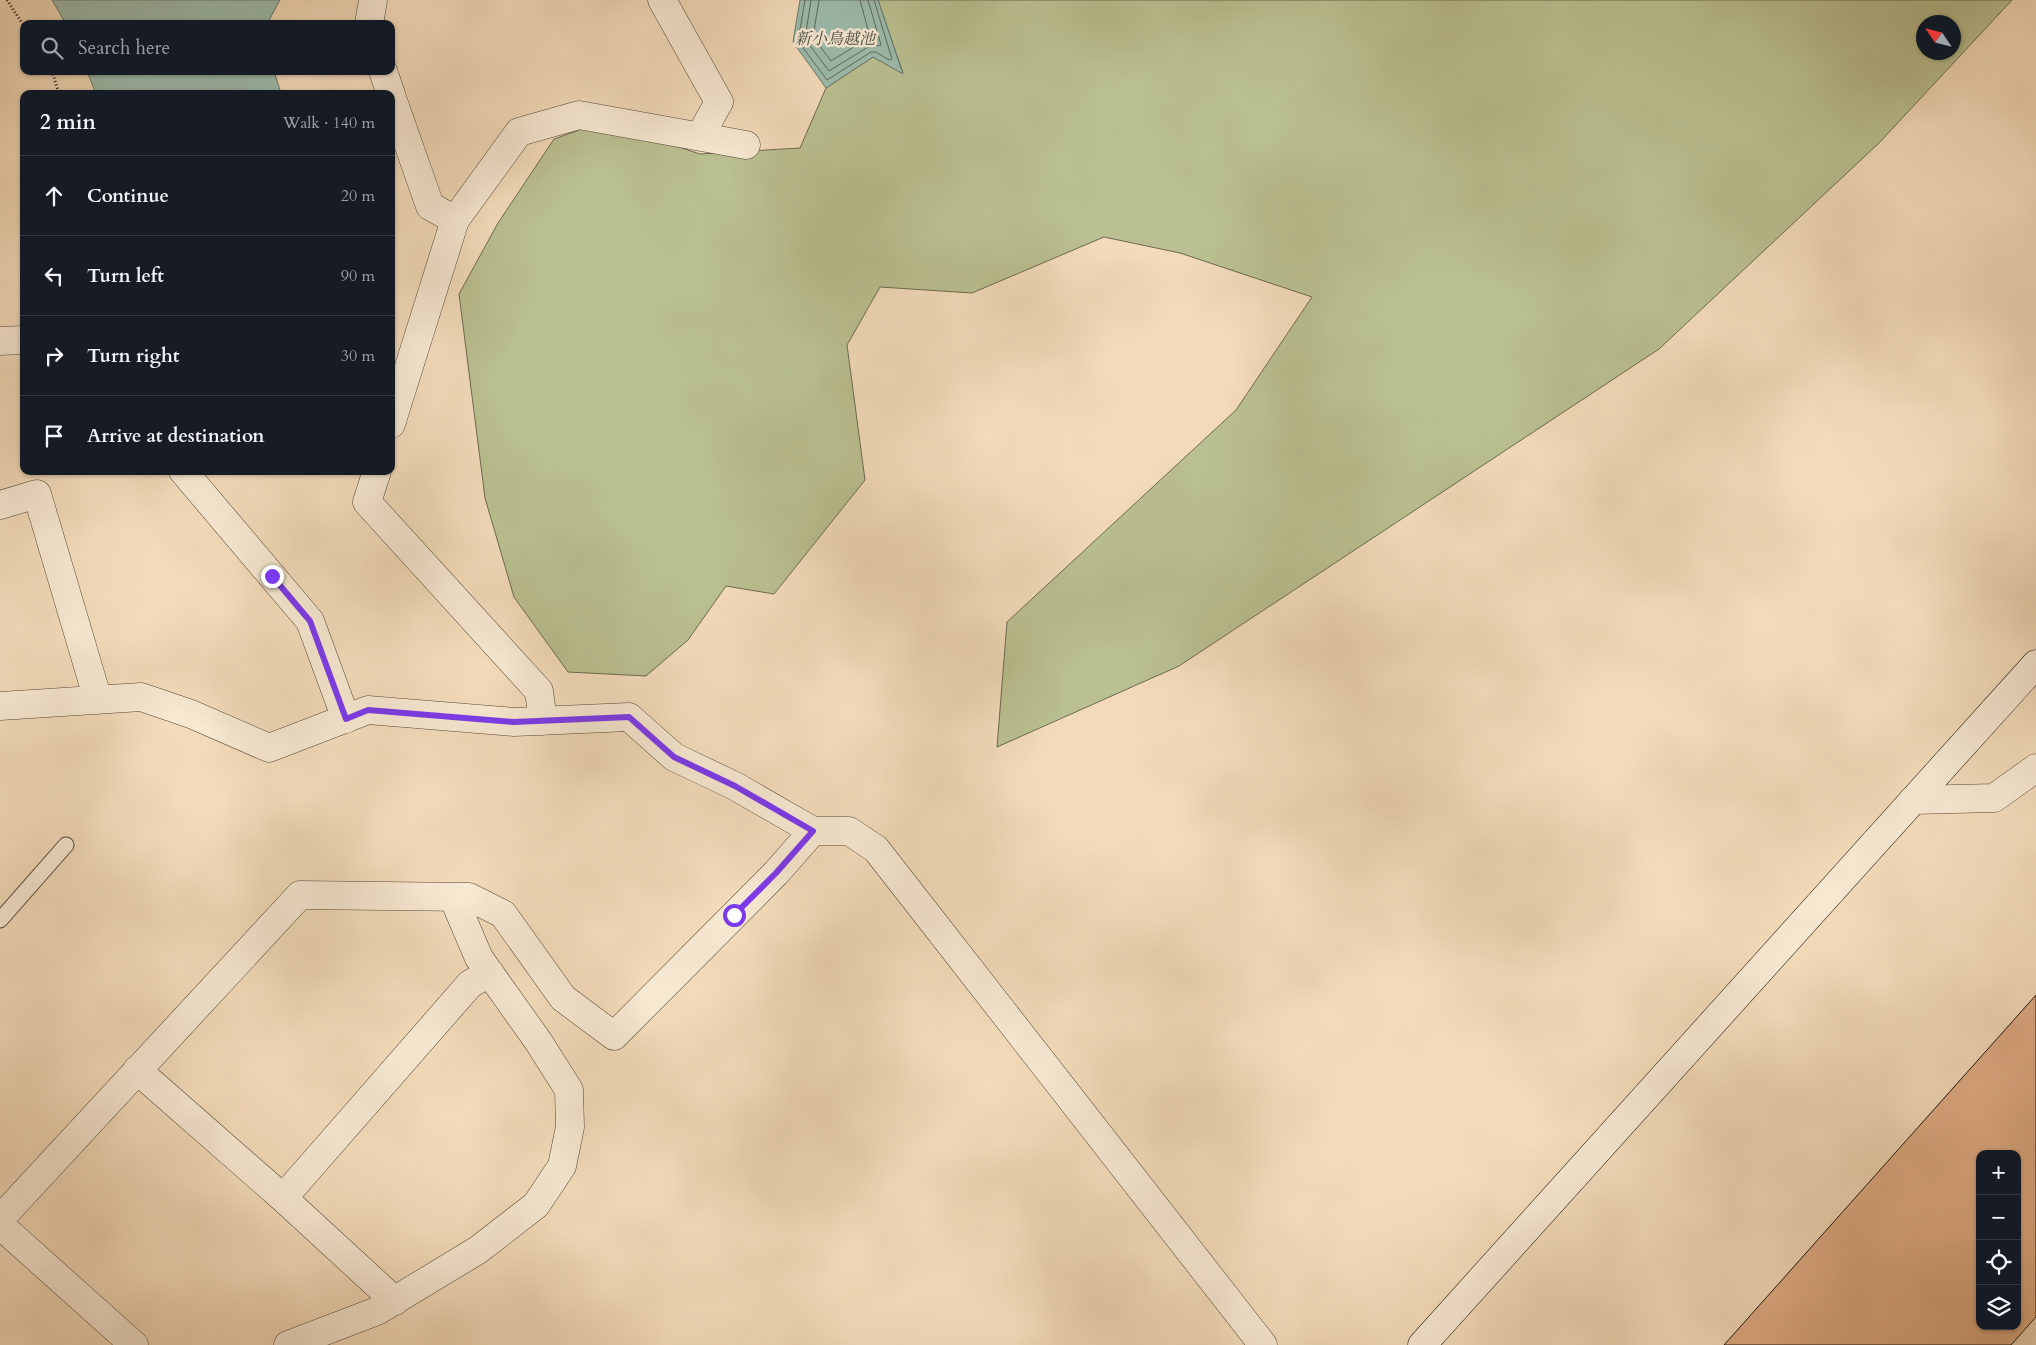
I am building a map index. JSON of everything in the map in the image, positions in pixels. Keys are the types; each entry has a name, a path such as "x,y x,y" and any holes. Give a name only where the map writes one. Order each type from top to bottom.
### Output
{"street":[{"path":"370,20 373,0"},
{"path":"662,0 719,102 700,136"},
{"path":"384,75 389,90"},
{"path":"395,106 430,206 455,220"},
{"path":"395,411 455,220 519,132 579,115 746,145"},
{"path":"0,341 20,340"},
{"path":"186,475 310,621 346,719"},
{"path":"375,475 367,502 539,691 543,721"},
{"path":"0,504 37,494 98,700"},
{"path":"1422,1345 2036,664"},
{"path":"0,706 141,697 191,714 269,748 368,710 514,722 629,717 674,757 735,786 813,831 849,831 876,849 1263,1345"},
{"path":"1913,800 1994,798 2036,768"},
{"path":"0,1219 300,895 469,897 503,914 563,998 614,1036 776,873 813,831"},
{"path":"288,1345 378,1311 478,1250 536,1205 562,1166 570,1127 569,1090 480,958 454,896"},
{"path":"283,1198 470,984 490,973"},
{"path":"137,1070 283,1198 395,1301"},
{"path":"0,1225 134,1345"}],"lane":[{"path":"0,920 66,845"}],"path":[{"path":"7,0 20,20"},
{"path":"53,75 58,90"}],"green space":[{"path":"878,0 2012,0 1961,55 1961,15 1916,15 1916,60 1956,60 1879,143 1659,349 1179,666 997,747 1007,622 1236,410 1312,297 1180,253 1104,237 972,293 880,287 847,345 865,480 774,594 726,586 688,640 646,676 568,672 514,597 485,498 459,294 498,223 554,139 602,122 700,154 800,148 826,88 873,57 903,73"}],"water":[{"path":"52,0 280,0 269,20 64,20"},
{"name":"新小鳥越池","path":"800,0 878,0 903,74 873,57 826,88 793,42"},
{"path":"89,75 275,75 280,90 94,90"}],"building":[{"path":"2036,995 2036,1317 2011,1345 1724,1345"}],"route":[{"path":"272,576 310,621 346,719 368,710 514,722 629,717 674,757 735,786 813,831 776,873 734,915"}]}
